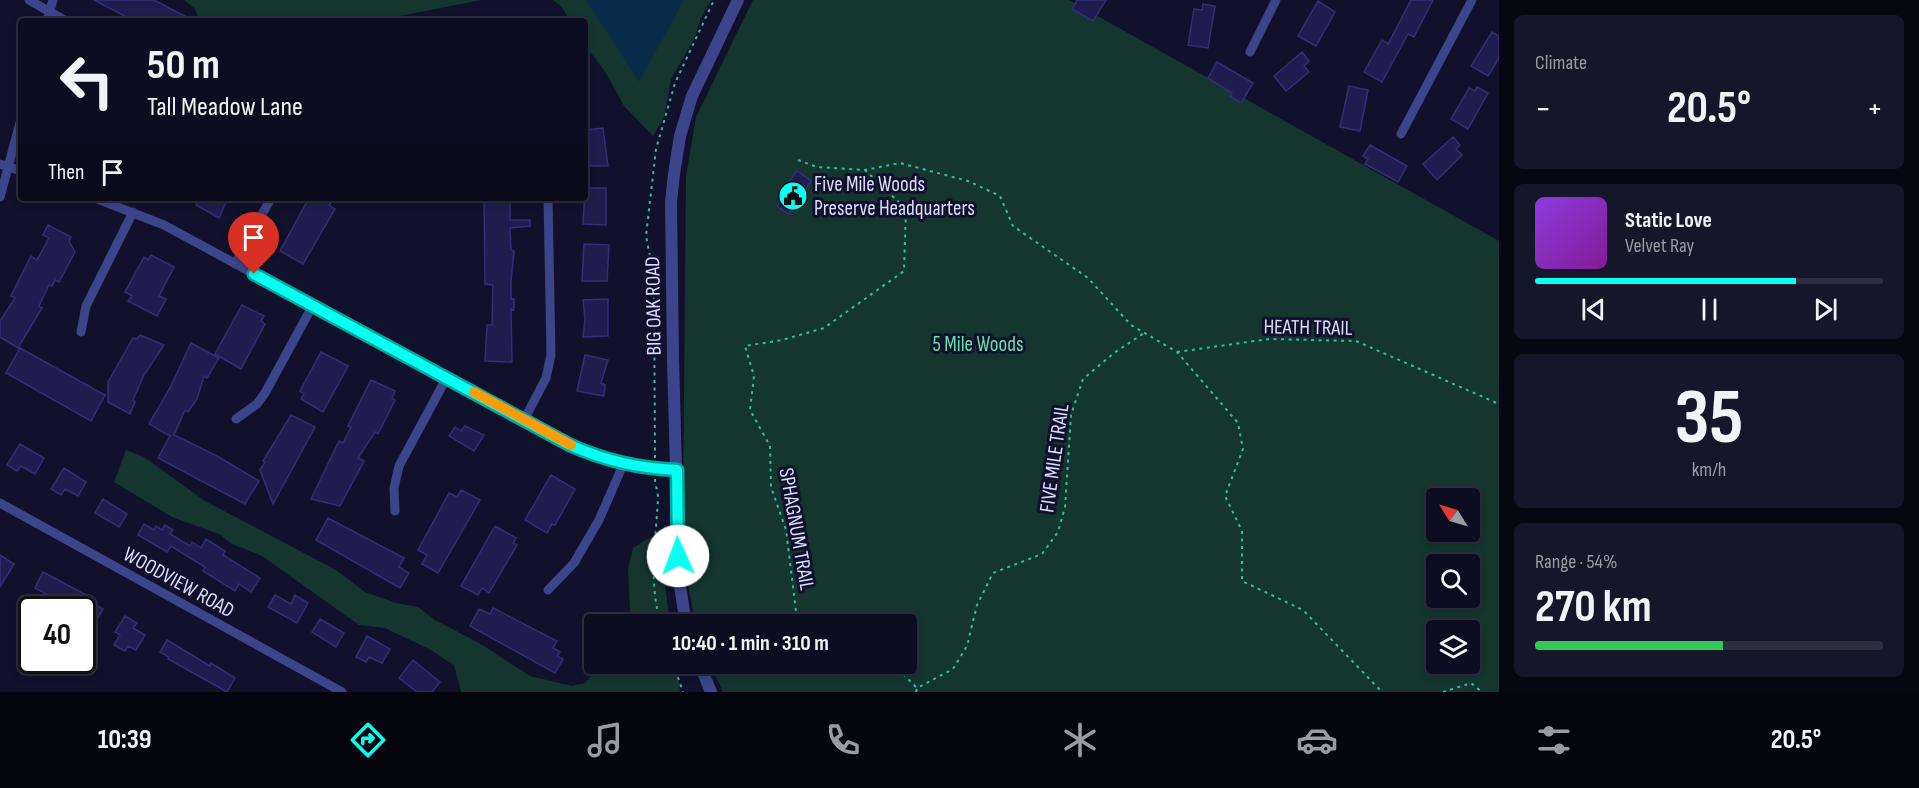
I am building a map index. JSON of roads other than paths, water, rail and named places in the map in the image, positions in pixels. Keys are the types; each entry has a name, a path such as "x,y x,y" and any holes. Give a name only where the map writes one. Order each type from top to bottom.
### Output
{"street":[{"path":"29,0 49,16 53,0"},
{"name":"BIG OAK ROAD","path":"684,614 679,580 672,235 674,174 680,136 692,96 738,0"},
{"path":"1250,52 1276,0"},
{"path":"1401,134 1472,0"},
{"path":"0,197 4,165 18,127"},
{"path":"103,201 134,212 235,264 524,420 598,457 623,465 677,470"},
{"path":"235,264 269,201"},
{"path":"524,420 546,378 551,355 548,201"},
{"path":"81,332 86,306 134,212"},
{"path":"236,419 257,404 265,393 313,305"},
{"path":"395,511 394,488 399,466 447,377"},
{"path":"548,590 574,563 599,520 623,465"},
{"name":"WOODVIEW ROAD","path":"0,503 342,692"},
{"path":"704,674 711,692"}],"water":[{"path":"586,0 684,0 639,82"}],"place":[{"name":"Five Mile Woods Preserve Headquarters","path":"793,196"}],"park label":[{"name":"5 Mile Woods","path":"978,344"}]}
